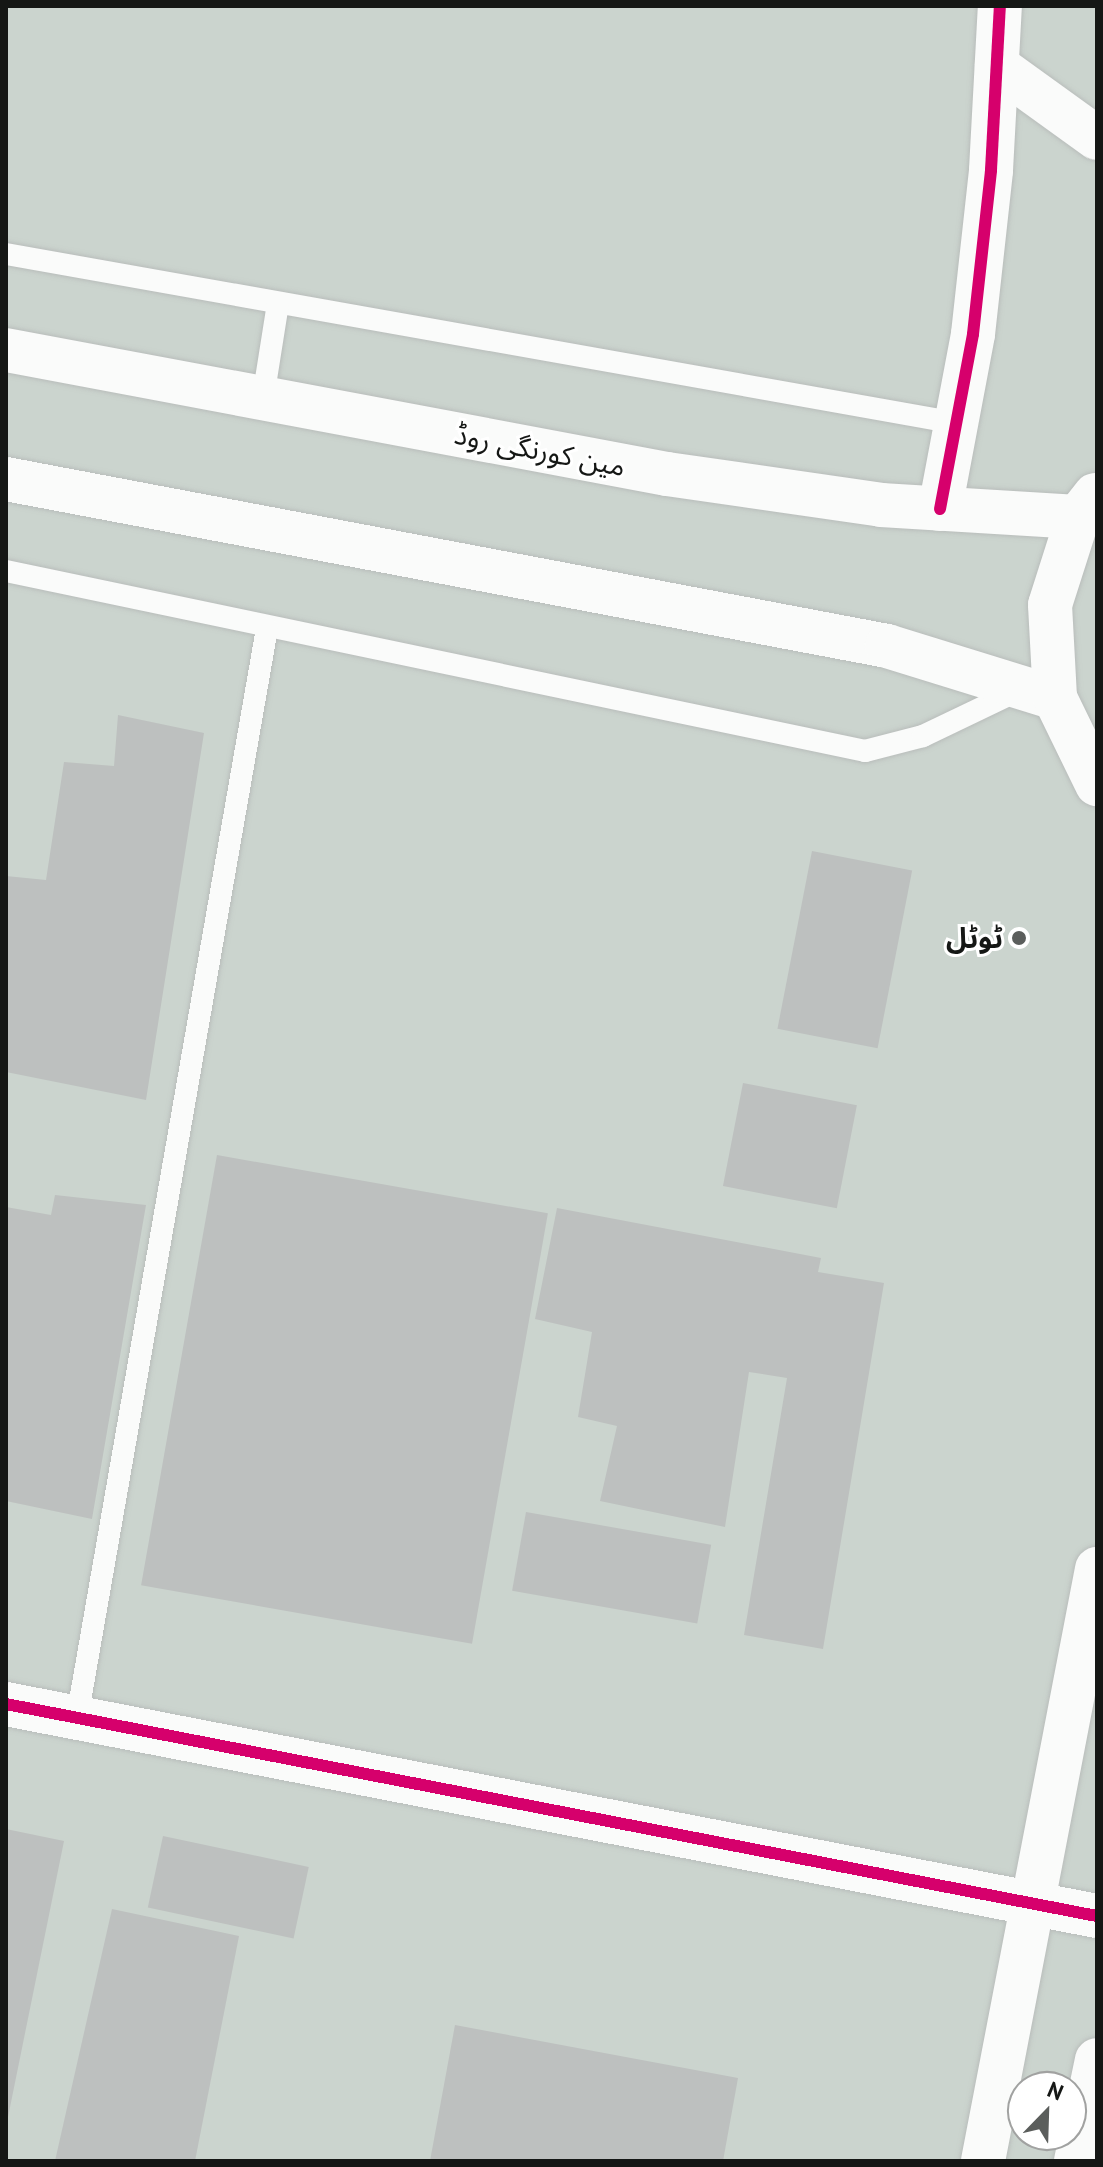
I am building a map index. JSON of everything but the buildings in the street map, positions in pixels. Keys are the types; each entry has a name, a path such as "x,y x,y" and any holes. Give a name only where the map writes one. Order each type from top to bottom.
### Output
{"main road":[{"path":"940,509 973,334 1000,6"},
{"path":"997,66 1097,138"},
{"name":"مین کورنگی روڈ","path":"6,350 667,474 881,505 940,509 1088,505"},
{"path":"6,479 887,646 1040,693"},
{"path":"1088,505 1050,605 1040,693 1097,784"},
{"path":"983,2161 1097,1569"},
{"path":"6,1704 1032,1906 1097,1916"},
{"path":"1076,2161 1097,2060"}],"lane":[{"path":"6,254 957,423"},
{"path":"263,398 278,303"},
{"path":"6,571 865,751 923,736 1040,693"},
{"path":"77,1718 267,628"}],"shaded area":[{"path":"6,6 1097,6 1097,2161 6,2161"}],"cycle path":[{"path":"940,509 973,334 991,170 1000,6"},
{"path":"6,1704 1097,1916"}],"place":[{"name":"ٹوٹل","path":"1019,938"}]}
